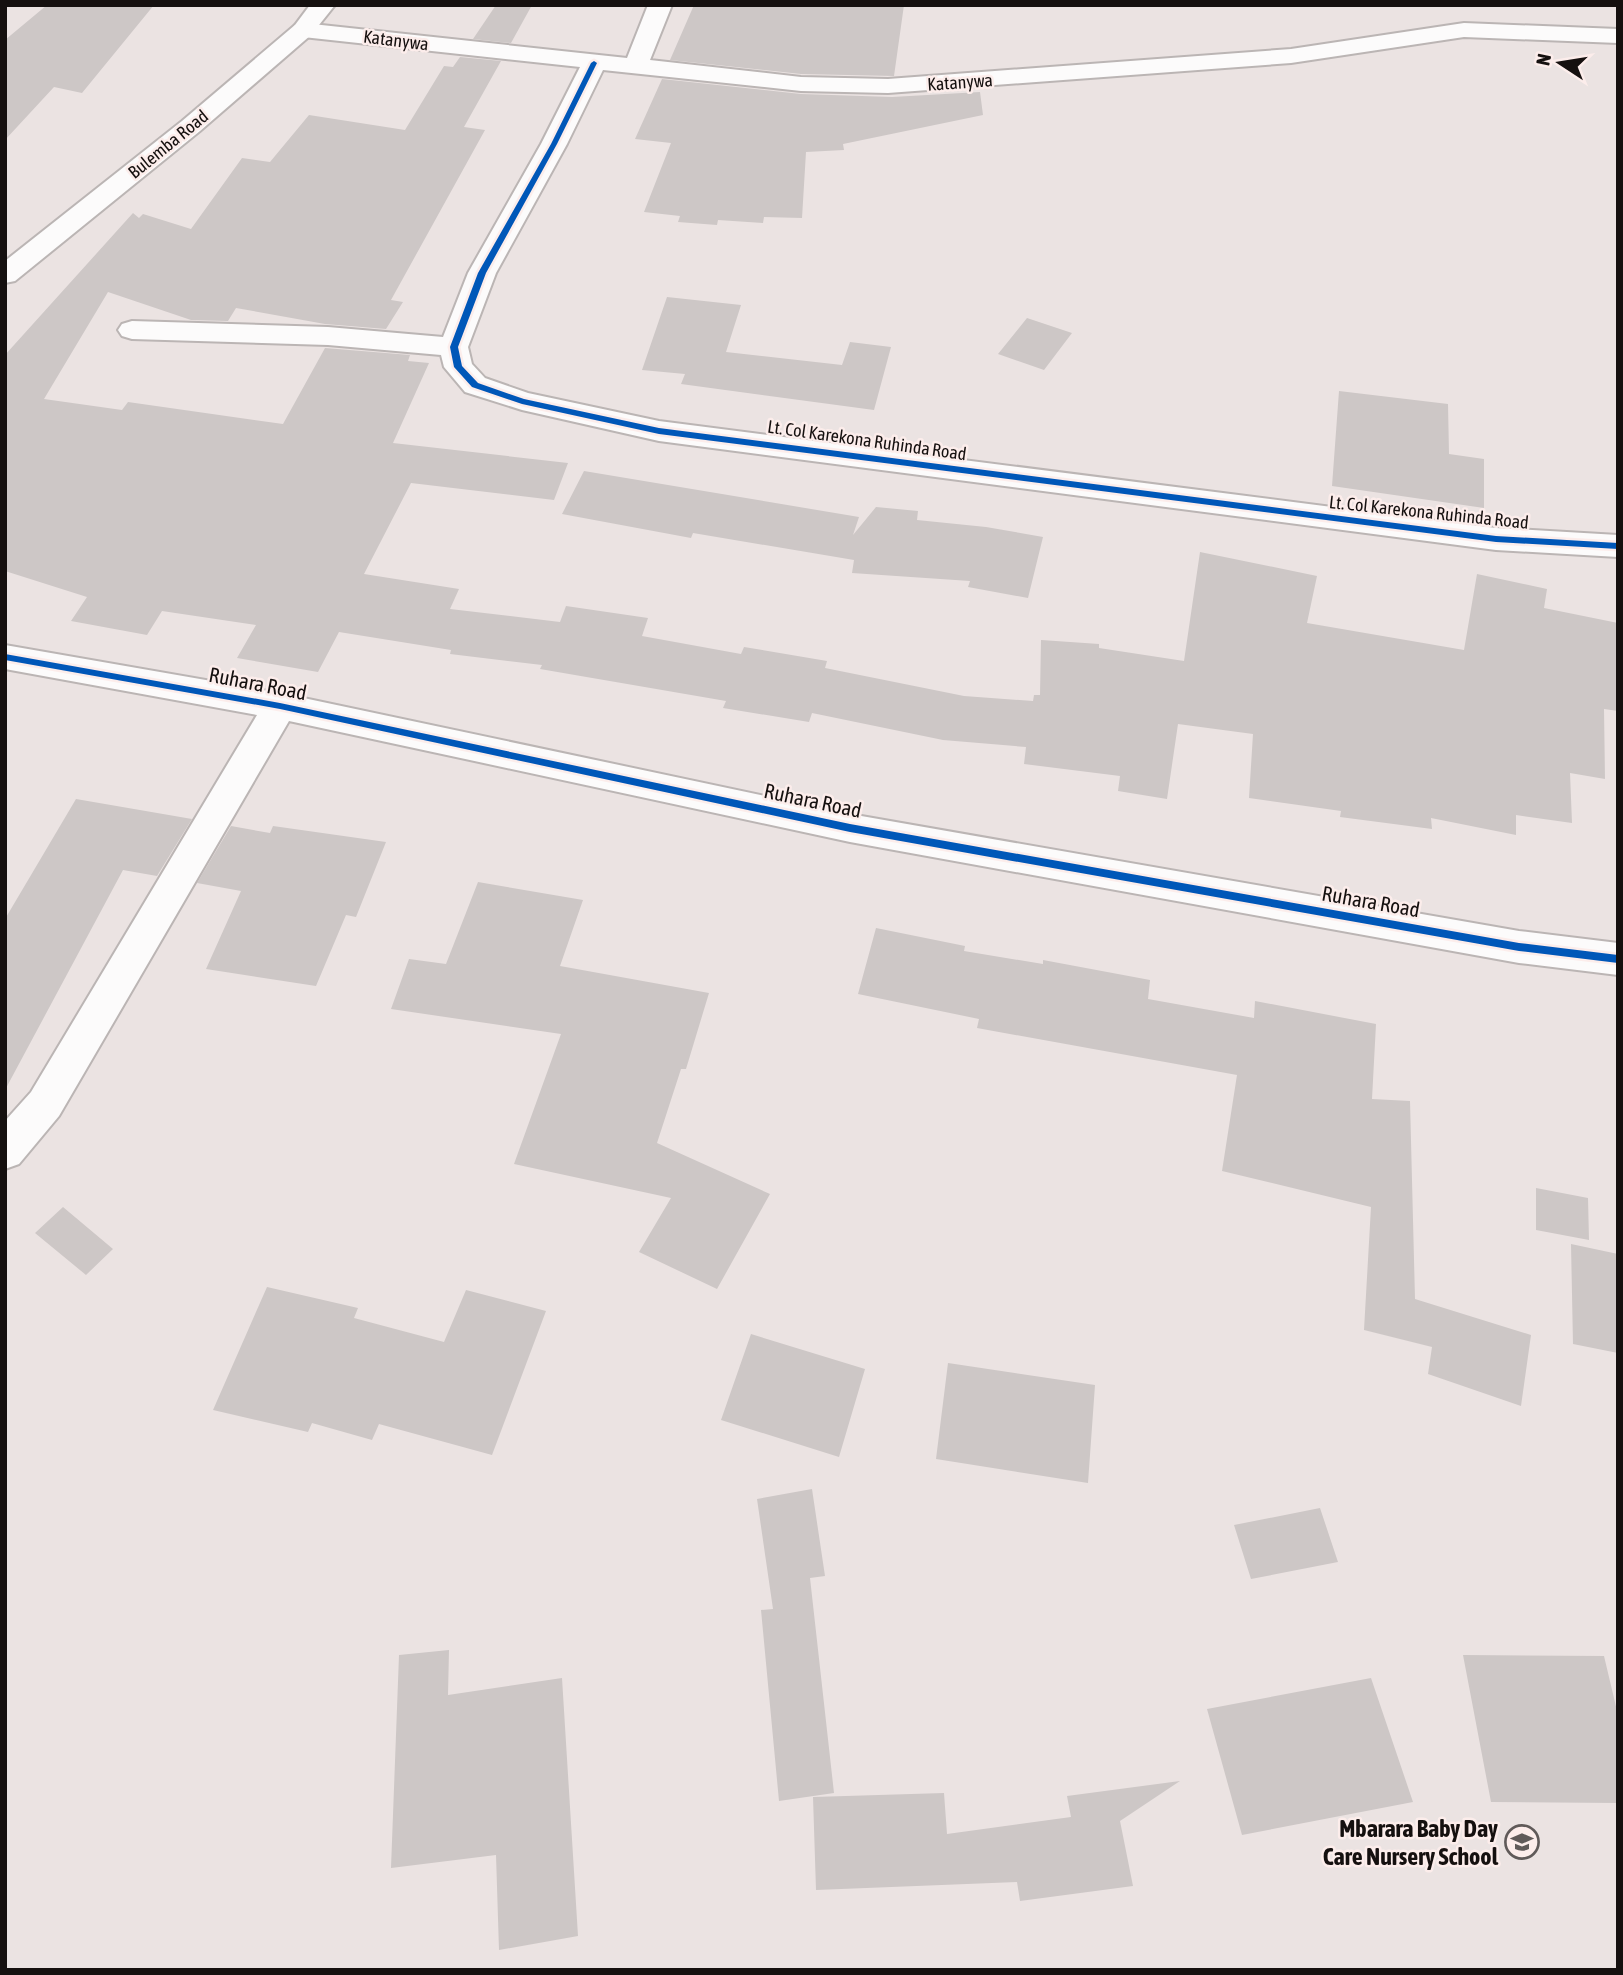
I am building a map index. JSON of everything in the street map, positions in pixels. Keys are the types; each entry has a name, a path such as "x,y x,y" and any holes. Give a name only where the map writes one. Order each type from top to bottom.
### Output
{"street":[{"name":"Bulemba Road","path":"5,275 191,126 303,30 323,5"},
{"path":"635,67 660,5"},
{"path":"1450,5 1464,30"},
{"name":"Katanywa","path":"303,30 801,84 888,86 1291,56 1464,30 1618,36"},
{"path":"132,330 328,336 454,347 482,273 554,144 594,63"},
{"name":"Lt. Col Karekona Ruhinda Road","path":"454,347 458,367 475,385 522,401 659,431 1496,539 1618,546"},
{"name":"Ruhara Road","path":"5,657 279,706 850,828 1519,947 1618,959"},
{"path":"5,1151 45,1104 279,706"}],"building":[{"path":"47,5 154,5 82,93 54,87 5,140 5,40"},
{"path":"496,5 532,5 511,43 473,39"},
{"path":"694,5 904,5 894,76 801,74 670,60"},
{"path":"460,57 501,61 464,127 485,130 391,300 403,302 386,329 325,324 236,308 228,321 191,320 108,292 44,399 122,410 128,402 283,424 325,348 410,355 408,361 429,363 393,443 568,463 554,500 411,483 364,574 459,589 450,609 560,622 566,606 648,618 642,636 741,654 744,647 827,661 825,668 964,696 1033,701 1034,695 1040,695 1041,640 1099,644 1099,648 1184,661 1200,552 1317,576 1307,623 1464,650 1477,574 1547,589 1544,608 1618,623 1618,711 1604,709 1605,779 1570,773 1572,823 1516,815 1516,835 1431,818 1432,829 1340,817 1341,811 1249,798 1253,734 1178,724 1167,799 1118,791 1120,776 1024,764 1026,747 943,740 812,713 809,722 723,708 726,701 540,669 542,665 450,654 451,650 339,632 318,672 237,658 256,625 162,611 147,635 71,621 87,597 5,571 5,355 133,213 139,218 143,214 191,229 242,158 270,162 309,115 405,130 444,66 453,67"},
{"path":"662,79 801,94 892,97 980,92 983,115 843,144 844,150 806,152 802,218 764,217 763,223 718,220 717,225 678,222 680,216 644,212 671,143 635,139"},
{"path":"667,297 741,305 726,352 842,365 850,342 891,347 874,410 681,384 685,374 642,370"},
{"path":"1027,318 1072,333 1044,370 998,354"},
{"path":"1339,391 1448,404 1449,454 1484,459 1484,508 1332,486"},
{"path":"584,471 859,517 853,535 876,507 918,511 917,520 986,527 1043,537 1028,598 968,587 970,581 852,573 854,560 693,533 691,538 562,514"},
{"path":"76,799 192,819 157,876 123,870 5,1090 5,919"},
{"path":"231,826 270,833 273,826 386,842 356,917 346,915 316,986 206,969 241,891 197,883"},
{"path":"478,882 583,900 560,966 709,993 686,1069 681,1069 657,1143 770,1194 717,1289 639,1252 671,1198 514,1164 561,1034 391,1009 409,959 446,964"},
{"path":"876,928 965,946 964,951 1043,964 1043,960 1150,980 1148,999 1254,1018 1255,1001 1376,1024 1372,1099 1410,1101 1415,1299 1531,1335 1521,1406 1428,1374 1432,1347 1364,1330 1371,1207 1222,1171 1237,1075 977,1028 979,1019 858,994"},
{"path":"1536,1188 1588,1198 1589,1240 1536,1230"},
{"path":"63,1207 113,1249 86,1275 35,1233"},
{"path":"1571,1244 1618,1254 1618,1353 1573,1344"},
{"path":"267,1287 358,1308 354,1318 444,1342 466,1290 546,1311 492,1455 379,1424 372,1440 312,1423 308,1432 213,1410"},
{"path":"751,1334 865,1369 839,1457 721,1420"},
{"path":"948,1363 1095,1385 1088,1483 936,1459"},
{"path":"812,1489 825,1576 810,1578 834,1793 779,1801 761,1610 773,1609 757,1499"},
{"path":"1320,1508 1338,1562 1251,1579 1234,1525"},
{"path":"449,1650 448,1695 562,1678 578,1936 499,1950 496,1855 391,1868 399,1655"},
{"path":"1463,1655 1604,1656 1618,1715 1618,1803 1491,1802"},
{"path":"1371,1678 1413,1802 1242,1835 1207,1709"},
{"path":"1180,1781 1120,1821 1133,1886 1020,1901 1017,1882 816,1890 813,1797 944,1793 947,1834 1071,1817 1067,1796"}],"cycle path":[{"path":"594,63 554,144 482,273 454,347 458,367 475,385 522,401 659,431 1496,539 1618,546"},
{"path":"5,657 280,706 850,828 1519,947 1618,959"}],"place":[{"name":"Mbarara Baby Day Care Nursery School","path":"1522,1842"}]}
